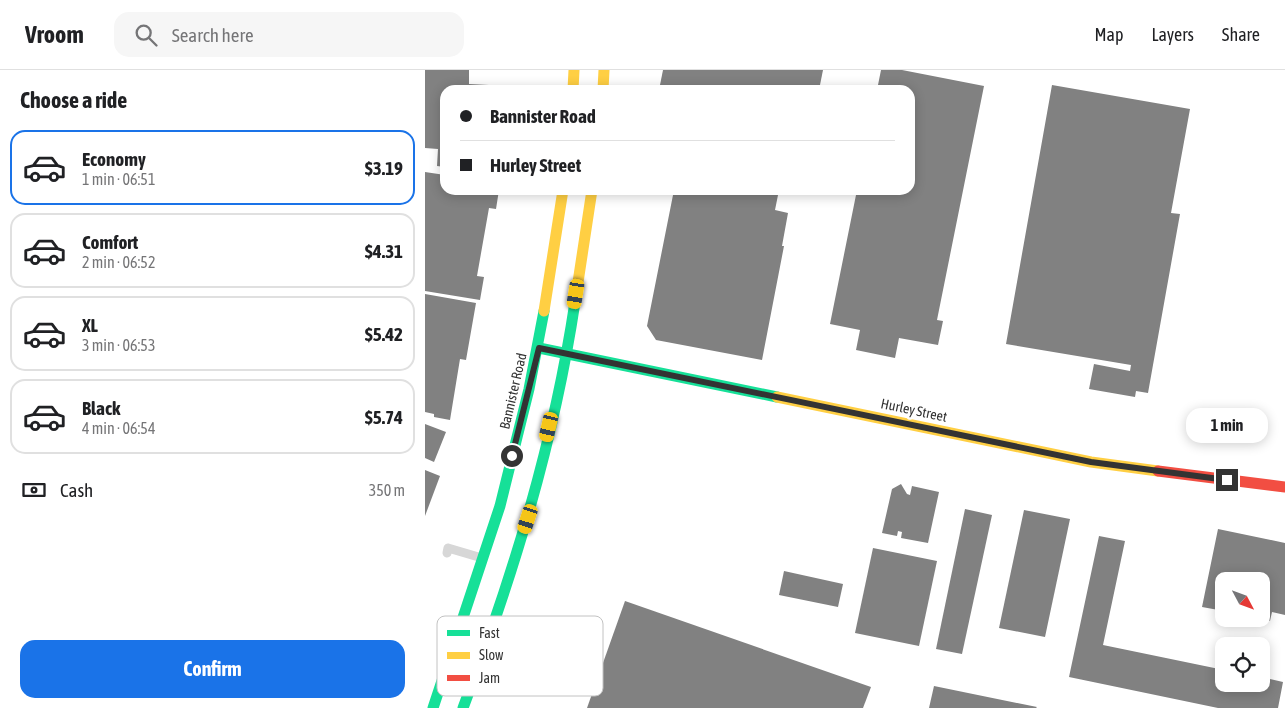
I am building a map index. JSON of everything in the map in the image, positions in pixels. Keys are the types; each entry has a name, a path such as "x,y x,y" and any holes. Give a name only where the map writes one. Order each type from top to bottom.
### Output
{"main road":[{"path":"573,85 574,70"},
{"path":"603,85 604,70"},
{"name":"Bannister Road","path":"464,616 499,507 539,348 562,195"},
{"path":"498,616 528,519 567,354 591,195"},
{"name":"Hurley Street","path":"539,348 1091,462 1285,487"},
{"name":"Bannister Road","path":"433,708 437,696"},
{"path":"463,708 468,696"}],"lane":[{"path":"447,553 449,548 483,559"}],"building":[{"path":"425,70 469,70 469,84 489,85 440,85 440,166 437,166 438,149 425,148"},
{"path":"663,70 823,70 820,85 660,85"},
{"path":"881,70 902,70 984,86 937,320 943,321 938,345 899,338 895,358 856,350 860,330 830,324 856,195 915,195 915,85 878,85"},
{"path":"1052,85 1190,109 1171,213 1180,214 1148,393 1136,391 1135,397 1089,389 1094,364 1130,371 1131,365 1006,344"},
{"path":"425,172 440,174 440,195 498,195 496,209 489,208 477,276 484,277 480,300 425,291"},
{"path":"673,195 778,195 775,210 788,213 782,246 784,246 762,360 656,340 647,326"},
{"path":"425,294 476,303 466,360 460,359 450,420 434,417 434,414 425,412"},
{"path":"425,424 446,432 434,462 425,458"},
{"path":"425,470 440,476 425,516"},
{"path":"901,484 907,494 910,495 912,486 939,492 928,543 901,538 902,532 898,531 897,536 882,533 892,489"},
{"path":"965,509 992,515 962,654 936,649"},
{"path":"1024,510 1070,519 1045,637 999,628"},
{"path":"1218,529 1285,543 1285,615 1272,612 1270,621 1270,572 1215,572 1215,609 1202,607"},
{"path":"1099,536 1125,541 1103,645 1215,668 1215,692 1270,692 1270,679 1283,682 1278,708 1218,708 1069,677"},
{"path":"873,548 937,561 919,646 855,633"},
{"path":"784,571 843,584 838,607 779,595"},
{"path":"625,601 871,687 863,708 587,708 591,696 603,696 603,663"},
{"path":"934,686 1037,707 929,708"}],"traffic: fast":[{"path":"496,616 544,457 556,406 575,302"},
{"path":"464,616 500,506 529,389 544,311"},
{"path":"539,348 777,397"},
{"path":"433,708 437,696"},
{"path":"463,708 467,696"}],"traffic: slow":[{"path":"573,85 574,70"},
{"path":"603,85 604,70"},
{"path":"544,311 562,195"},
{"path":"575,302 591,195"},
{"path":"777,397 1091,462 1158,471"}],"traffic: jam":[{"path":"1158,471 1285,487"}],"route":[{"path":"512,456 539,348 1091,462 1227,480"}]}
